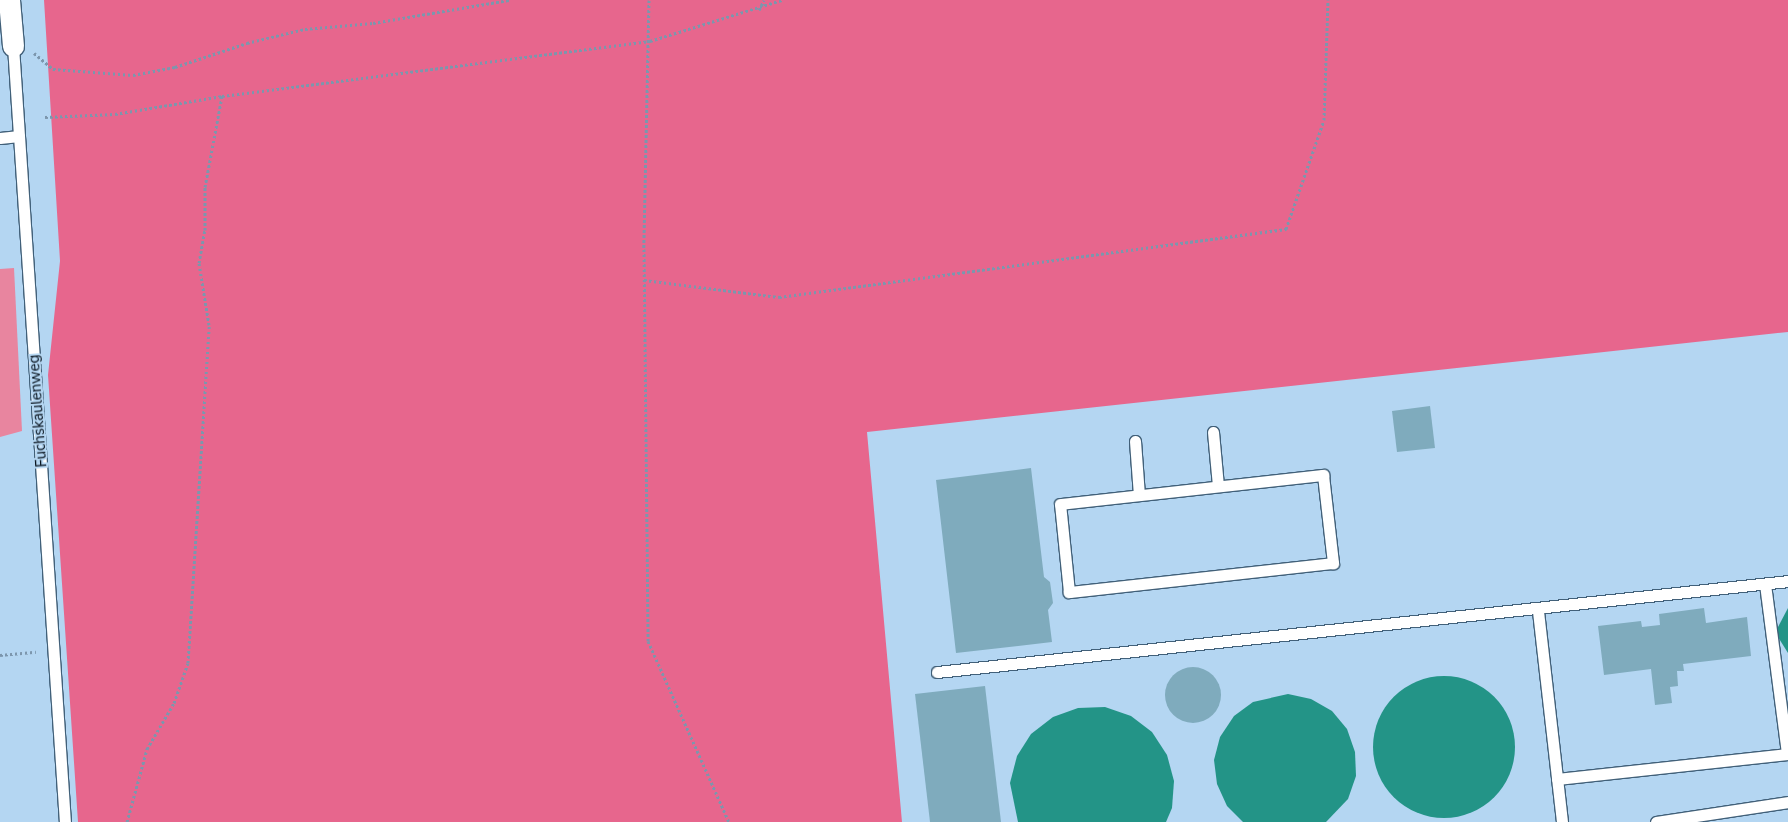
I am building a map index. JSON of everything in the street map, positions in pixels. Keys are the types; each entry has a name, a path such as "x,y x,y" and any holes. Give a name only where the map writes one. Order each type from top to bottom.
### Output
{"street":[{"name":"Fuchskaulenweg","path":"9,0 13,46"}],"lane":[{"name":"Fuchskaulenweg","path":"13,46 65,822"},
{"path":"0,138 19,136"},
{"path":"1213,432 1218,486"},
{"path":"1135,441 1139,495"},
{"path":"1324,475 1333,563 1069,592 1060,504 1139,495 1324,475"},
{"path":"937,672 1538,611 1788,582"},
{"path":"1557,779 1787,754 1764,584"},
{"path":"1538,611 1562,822"},
{"path":"1656,822 1788,802"}],"path":[{"path":"13,46 28,48 53,69 133,74 175,67 247,43 305,29 373,23 509,0"},
{"path":"649,0 650,41 644,280 648,641 729,822"},
{"path":"759,10 764,0"},
{"path":"45,117 114,114 222,96 650,41 759,10 782,0"},
{"path":"644,280 779,297 1286,229 1324,120 1328,0"},
{"path":"127,822 147,749 174,703 188,663 209,325 199,263 204,230 204,187 222,96"},
{"path":"0,655 54,651"}],"shaded area":[{"path":"44,0 1788,0 1788,332 867,432 902,822 78,822 48,375 60,261"},
{"path":"14,268 22,431 0,437 0,269"},
{"path":"1788,608 1788,653 1778,637 1778,627"},
{"path":"1444,676 1471,682 1483,688 1494,697 1503,708 1509,720 1515,747 1509,774 1503,786 1494,797 1483,806 1471,812 1444,818 1417,812 1405,806 1394,797 1385,786 1379,774 1373,747 1379,720 1385,708 1394,697 1405,688 1417,682"},
{"path":"1288,694 1311,699 1332,711 1347,729 1355,752 1356,776 1348,799 1326,822 1243,822 1227,806 1217,784 1214,760 1220,737 1234,716 1253,702"},
{"path":"1105,707 1131,716 1152,732 1167,755 1174,781 1172,808 1166,822 1018,822 1010,783 1017,756 1031,734 1053,717 1078,708"}],"building":[{"path":"1430,406 1435,448 1397,452 1392,411"},
{"path":"1031,468 1044,577 1050,582 1053,603 1048,610 1052,642 956,653 936,480"},
{"path":"1704,608 1706,623 1747,617 1751,656 1683,664 1684,671 1677,671 1678,686 1670,687 1672,703 1655,705 1651,669 1604,675 1598,626 1641,621 1642,627 1660,625 1659,614"},
{"path":"1193,667 1204,669 1213,675 1219,684 1221,695 1219,706 1213,715 1204,721 1193,723 1182,721 1173,715 1167,706 1165,695 1167,684 1173,675 1182,669"},
{"path":"985,686 1001,822 930,822 915,694"}]}
